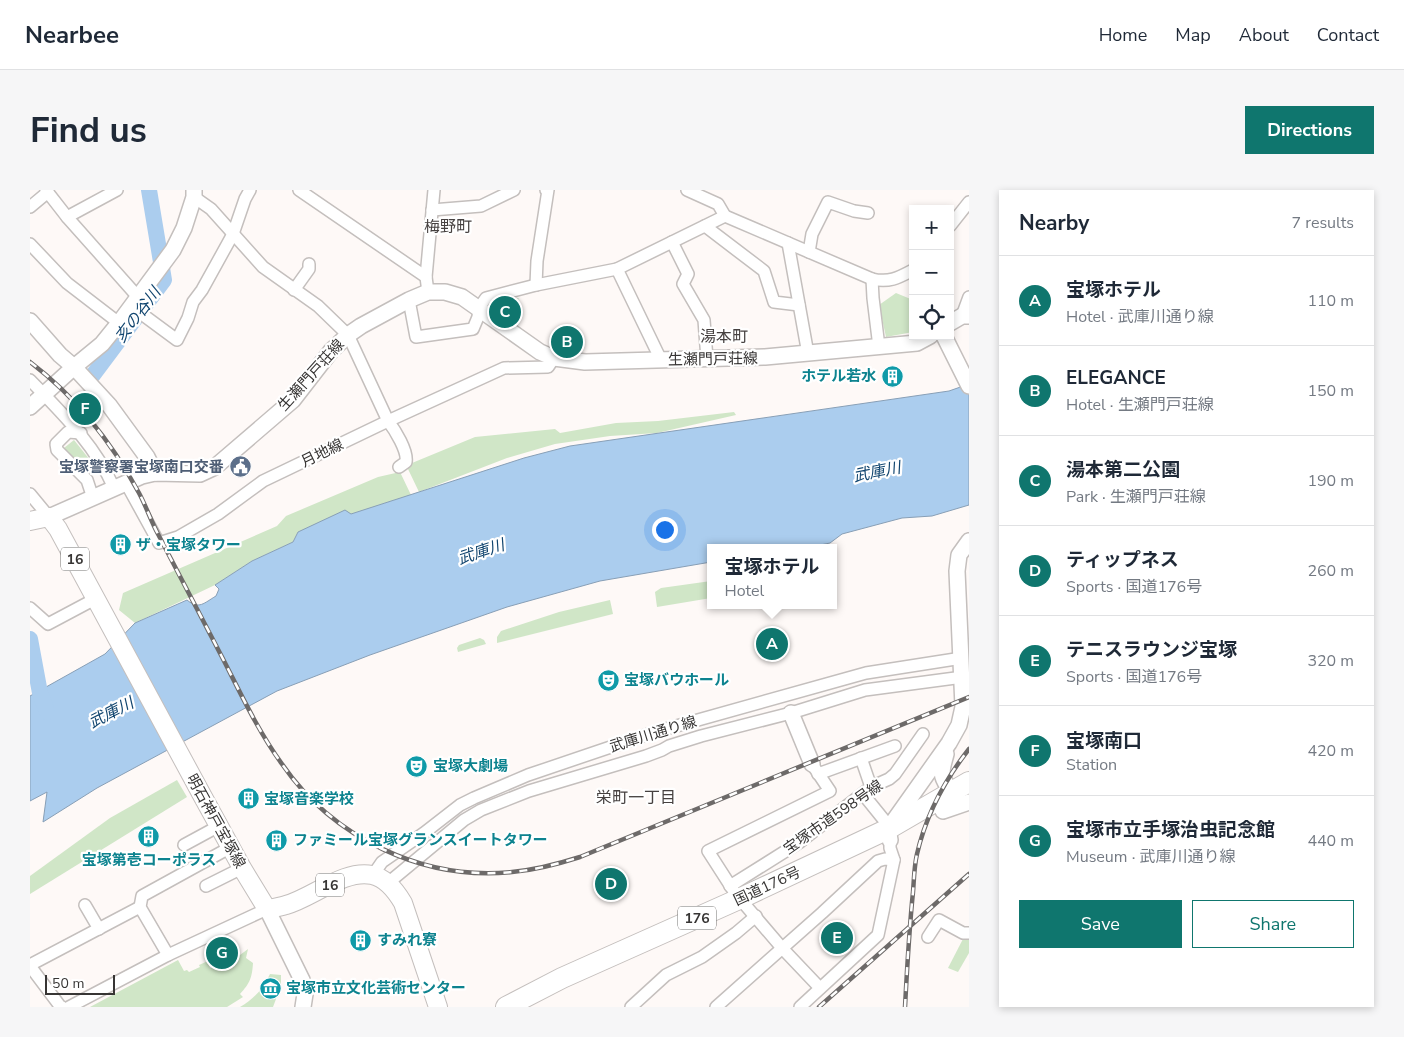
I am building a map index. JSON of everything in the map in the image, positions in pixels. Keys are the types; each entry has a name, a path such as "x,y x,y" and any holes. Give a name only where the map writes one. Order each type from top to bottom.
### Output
{"highway":[{"name":"国道176号","path":"889,835 909,816 969,782"},
{"name":"国道176号","path":"531,1007 568,987 743,902 943,811 969,796"},
{"name":"国道176号","path":"506,1007 562,978 743,902"}],"main road":[{"path":"30,521 49,517"},
{"name":"明石神戸宝塚線","path":"49,517 58,529 242,868 267,909"},
{"name":"16","path":"267,909 286,905 344,878 359,874 381,879"},
{"path":"381,879 396,891 403,903 438,1007"}],"street":[{"path":"66,218 117,190"},
{"path":"30,206 47,191 136,307 177,340 188,318 193,302 202,290 233,234 250,190"},
{"path":"299,190 426,277"},
{"path":"428,292 426,277 434,190"},
{"path":"432,210 482,206 514,190"},
{"path":"536,285 537,261 548,190 546,190"},
{"path":"687,190 718,204 725,216 872,279 883,282 909,272"},
{"path":"30,407 102,344 119,323 136,307 173,250 184,228 194,194 212,209 263,267 318,306 348,335 388,421 394,428 407,456 406,462 399,467"},
{"path":"809,252 812,234 828,202 854,211 868,213"},
{"path":"954,221 969,202"},
{"path":"409,300 416,337 473,329 478,317 479,308 486,298 536,285 617,269 725,216"},
{"path":"705,226 764,271 774,302 799,305"},
{"path":"672,242 688,274 683,284 704,320 707,359"},
{"path":"788,243 808,354"},
{"path":"30,244 67,283 119,323"},
{"path":"294,290 309,269 308,264"},
{"path":"617,269 661,360"},
{"path":"872,279 872,298 879,347"},
{"name":"生瀬門戸荘線","path":"49,517 120,485 155,473 200,474 215,467 293,400 331,351 348,335 409,300 428,292 445,292 462,298 540,352 554,358 585,362 765,357 917,343 923,340"},
{"path":"961,318 969,297"},
{"path":"30,321 109,406 147,457 155,473"},
{"path":"946,340 969,386"},
{"name":"月地線","path":"120,485 159,543 178,537 218,514 263,481 388,421 504,368 548,366 554,358"},
{"path":"30,380 81,433 106,469 120,485"},
{"path":"81,433 68,432 56,444 57,450 86,480 93,498"},
{"path":"30,494 49,517"},
{"path":"889,835 949,743 958,725 963,707 957,571 959,555 969,541"},
{"path":"30,608 48,624 97,601"},
{"name":"武庫川通り線","path":"381,879 382,862 460,805 528,775 655,732 866,673 962,658"},
{"name":"武庫川通り線","path":"381,879 418,858 464,820 481,810 529,791 646,756 693,738 791,713 865,690 963,677"},
{"path":"785,696 815,769 830,791 708,851 743,902 782,948 820,988"},
{"name":"宝塚市道598号線","path":"631,1007 666,975 702,957 736,933 743,902 800,842 867,790 895,774 923,734"},
{"path":"640,738 646,756"},
{"path":"948,787 942,778 941,772 949,743"},
{"path":"815,769 861,758 895,746"},
{"path":"800,1007 878,935 894,860 884,820 867,790 861,758"},
{"path":"909,816 969,773"},
{"path":"943,811 969,802"},
{"path":"184,845 219,826"},
{"path":"168,955 140,907 142,896 231,847"},
{"path":"401,848 418,858"},
{"path":"716,1007 878,861 885,859 894,860"},
{"path":"206,886 242,868"},
{"path":"85,905 99,929"},
{"path":"62,1007 30,966 140,907"},
{"path":"68,1007 168,955 267,909 302,980 305,994 303,1007"},
{"path":"928,936 939,920 963,934 969,933"}],"green space":[{"path":"896,293 909,298 909,333 886,337 879,305"},
{"path":"519,298 507,317 493,307 496,304"},
{"path":"734,412 736,415 657,433 610,436 555,444 507,458 419,492 408,469 412,463 475,437 555,429 560,433 616,423 658,421"},
{"path":"74,440 98,470 90,476 64,448"},
{"path":"400,472 411,495 298,532 293,542 252,561 215,585 135,623 119,610 123,593 277,526 286,516 378,477"},
{"path":"707,582 707,599 657,607 655,592 661,588"},
{"path":"610,600 613,614 497,643 497,637 501,631 559,612"},
{"path":"480,638 486,644 458,652 457,648 459,645"},
{"path":"177,780 187,797 30,894 30,876 110,818"},
{"path":"964,937 969,937 969,953 958,972 948,968"},
{"path":"248,949 246,958 253,963 250,980 240,994 243,997 227,1007 90,1007 178,960 184,971 187,970 189,972 208,961 210,968 236,958"},
{"name":"宝塚市立文化芸術センター","path":"270,974 281,975 281,984 279,984 273,1007 240,1007 258,993"}],"water":[{"name":"武庫川","path":"969,384 969,505 932,516 902,518 842,534 830,543 825,544 707,544 707,563 600,581 507,607 370,655 277,691 97,788 43,822 47,792 30,801 30,696 105,654 135,623 187,600 195,605 205,603 216,596 219,589 215,585 252,561 293,542 298,532 345,510 351,514 524,458 570,446 949,391"}],"waterway":[{"name":"亥の谷川","path":"93,375 164,280 149,190"},
{"name":"亥の谷川","path":"30,639 40,693 47,712"}],"railway":[{"path":"30,362 77,405 117,456 139,493 155,529 250,712 282,764 303,790 327,813 354,833 383,849 414,861 446,869 479,873 521,871 572,860 969,697"},
{"path":"905,1007 910,921 917,854 925,826 937,799 969,749"},
{"path":"819,1007 969,874"}],"place":[{"name":"湯本第二公園","path":"505,312"},
{"name":"ELEGANCE","path":"567,342"},
{"name":"ホテル若水","path":"892,376"},
{"name":"宝塚南口","path":"85,409"},
{"name":"宝塚警察署宝塚南口交番","path":"240,467"},
{"name":"ザ・宝塚タワー","path":"120,545"},
{"name":"宝塚ホテル","path":"772,644"},
{"name":"宝塚バウホール","path":"608,680"},
{"name":"宝塚大劇場","path":"417,766"},
{"name":"宝塚音楽学校","path":"248,799"},
{"name":"宝塚第壱コーポラス","path":"149,837"},
{"name":"ファミール宝塚グランスイートタワー","path":"277,840"},
{"name":"ティップネス","path":"611,884"},
{"name":"テニスラウンジ宝塚","path":"837,938"},
{"name":"すみれ寮","path":"361,940"},
{"name":"宝塚市立手塚治虫記念館","path":"222,953"},
{"name":"宝塚市立文化芸術センター","path":"270,988"}],"district":[{"name":"梅野町","path":"448,227"},
{"name":"湯本町","path":"724,337"},
{"name":"栄町一丁目","path":"636,798"}]}
